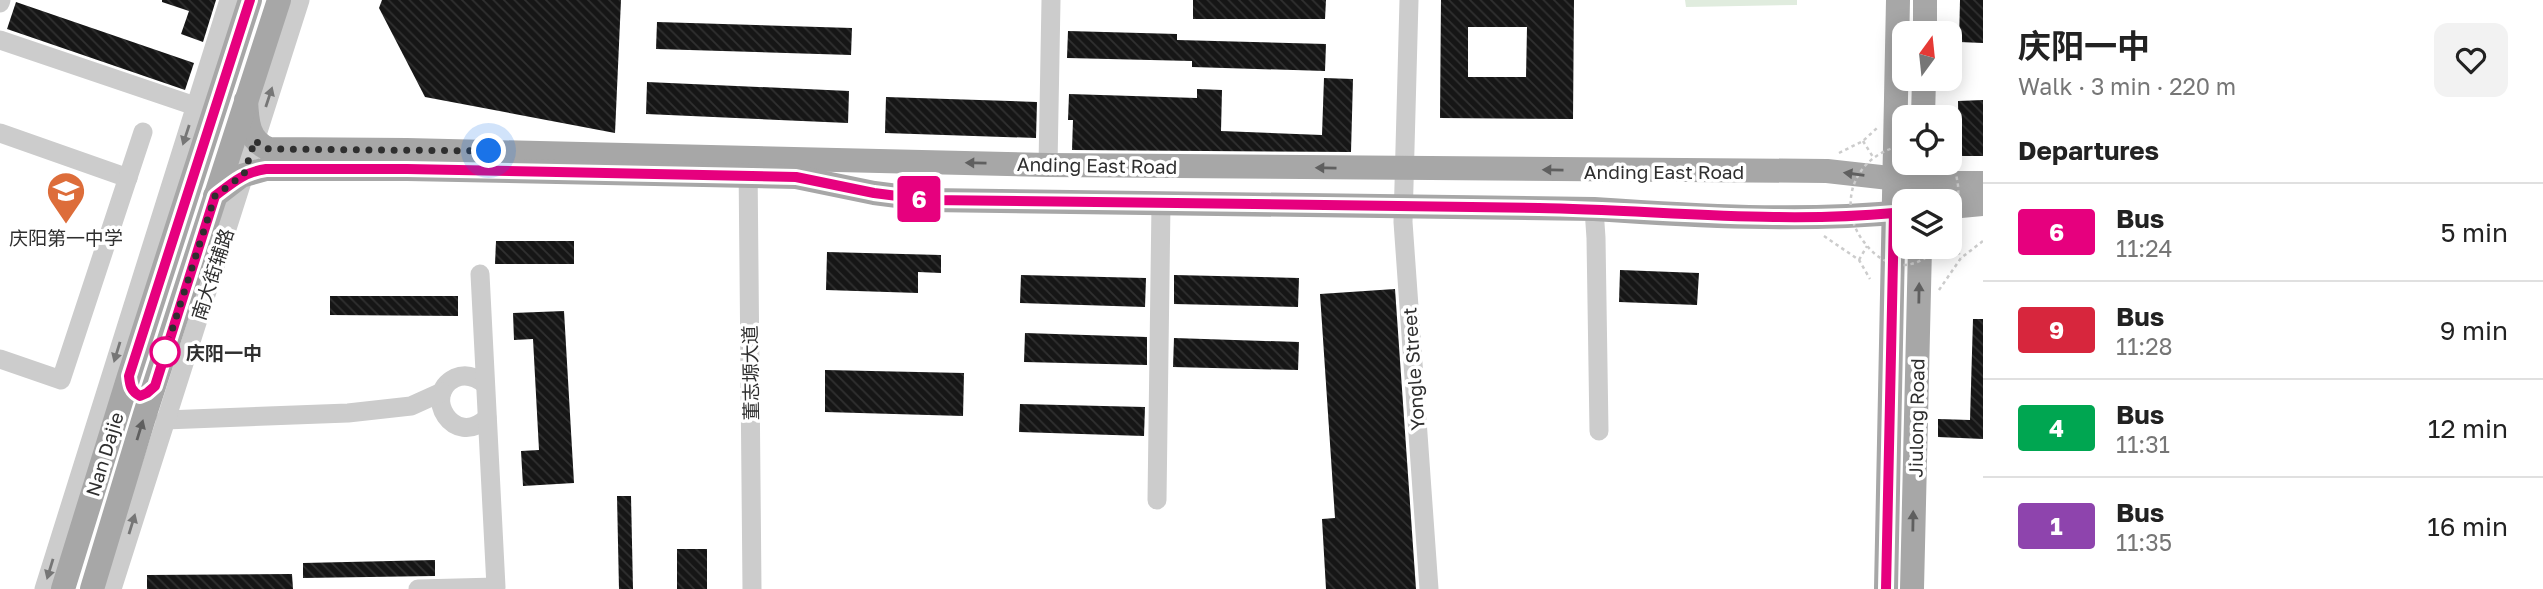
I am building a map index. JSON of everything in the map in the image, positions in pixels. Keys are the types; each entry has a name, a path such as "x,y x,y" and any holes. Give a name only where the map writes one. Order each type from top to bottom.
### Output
{"main road":[{"name":"Nan Dajie","path":"63,589 250,0"},
{"name":"Nan Dajie","path":"92,589 279,0"},
{"name":"Jiulong Road","path":"1896,189 1898,0"},
{"path":"1924,21 1925,0"},
{"path":"247,100 249,126 255,140"},
{"name":"Anding East Road","path":"255,140 269,149 751,166 874,193 929,200 1404,205 1594,209 1703,216 1892,212"},
{"name":"Anding East Road","path":"215,196 244,174 266,169 1048,165 1406,159 1827,171 1922,182 1972,178"},
{"path":"1962,206 1983,204"},
{"name":"Jiulong Road","path":"1886,589 1897,259"},
{"name":"Jiulong Road","path":"1912,589 1918,318 1924,259"},
{"path":"129,376 130,386 134,393 140,396 155,386"}],"street":[{"path":"44,589 229,0"},
{"name":"南大街辅路","path":"112,589 300,0"},
{"path":"1048,165 1051,0"},
{"name":"Yongle Street","path":"1409,0 1403,222 1429,589"},
{"path":"0,40 195,106"},
{"path":"0,132 128,178"},
{"path":"0,359 61,380 144,132"},
{"name":"董志塬大道","path":"751,166 752,589"},
{"name":"董志塬大道","path":"751,166 760,589"},
{"path":"1157,500 1161,203"},
{"path":"1594,209 1599,431"},
{"path":"418,589 496,587 480,274"},
{"path":"165,420 348,413 411,407 442,392 451,380 473,376 485,384"},
{"path":"442,392 441,407 448,419"},
{"path":"411,407 448,419 460,427 475,426 487,418"}],"path":[{"path":"1839,153 1863,141 1878,126"},
{"path":"1863,141 1874,158"},
{"path":"1892,148 1883,151 1859,174 1850,205 1855,227 1867,246 1884,259 1906,265 1916,259"},
{"path":"1818,233 1859,260 1870,279"},
{"path":"1962,257 1983,241"},
{"path":"1859,260 1867,246"},
{"path":"1918,318 1960,259"}],"green space":[{"path":"1685,0 1797,0 1797,5 1686,7"}],"building":[{"path":"162,0 216,0 203,42 181,34 189,11"},
{"path":"382,0 621,0 615,133 425,97 379,8"},
{"path":"1193,0 1326,0 1325,19 1193,19"},
{"path":"1441,0 1574,0 1573,119 1440,118","holes":["1468,27 1527,27 1526,77 1468,77"]},
{"path":"1960,0 1983,0 1983,43 1962,42 1962,21 1960,21"},
{"path":"16,2 194,63 185,90 7,29"},
{"path":"657,22 852,28 851,55 656,49"},
{"path":"1068,31 1177,34 1177,40 1326,44 1325,71 1192,67 1192,61 1067,58"},
{"path":"1324,78 1353,79 1351,152 1072,150 1073,120 1068,120 1069,94 1197,98 1197,89 1222,90 1221,131 1322,135"},
{"path":"647,82 849,91 848,123 646,114"},
{"path":"886,97 1037,102 1036,138 885,133"},
{"path":"1983,100 1983,156 1962,156 1962,105 1958,105 1958,101"},
{"path":"496,241 574,241 574,264 495,264"},
{"path":"827,252 941,255 941,273 918,272 918,293 826,290"},
{"path":"1620,270 1699,273 1697,305 1619,302"},
{"path":"1021,275 1146,278 1145,307 1020,303"},
{"path":"1174,275 1299,278 1298,307 1174,304"},
{"path":"1395,289 1416,589 1326,589 1322,519 1335,518 1320,294"},
{"path":"330,296 458,296 458,316 330,315"},
{"path":"564,311 574,483 523,486 521,451 539,450 533,339 514,340 513,313"},
{"path":"1973,319 1983,319 1983,439 1938,437 1938,419 1970,420"},
{"path":"1025,333 1147,337 1147,365 1024,362"},
{"path":"1174,338 1299,342 1298,370 1173,367"},
{"path":"825,370 964,373 963,416 825,412"},
{"path":"1020,404 1145,407 1144,436 1019,432"},
{"path":"617,496 631,496 633,589 619,589"},
{"path":"677,549 707,549 707,589 677,589"},
{"path":"435,560 435,576 303,578 303,563"},
{"path":"292,574 293,589 147,589 147,575"}],"bus line":[{"name":"6","path":"250,0 129,376 130,386 134,393 140,396 155,386 215,196 253,170 407,169 755,175 796,177 874,193 929,200 1412,205 1594,209 1703,216 1894,213 1886,589"}],"place":[{"name":"庆阳第一中学","path":"66,225"},
{"name":"庆阳一中","path":"165,352"}],"route":[{"path":"165,352 215,196 244,174 255,140 269,149 489,151"}]}
